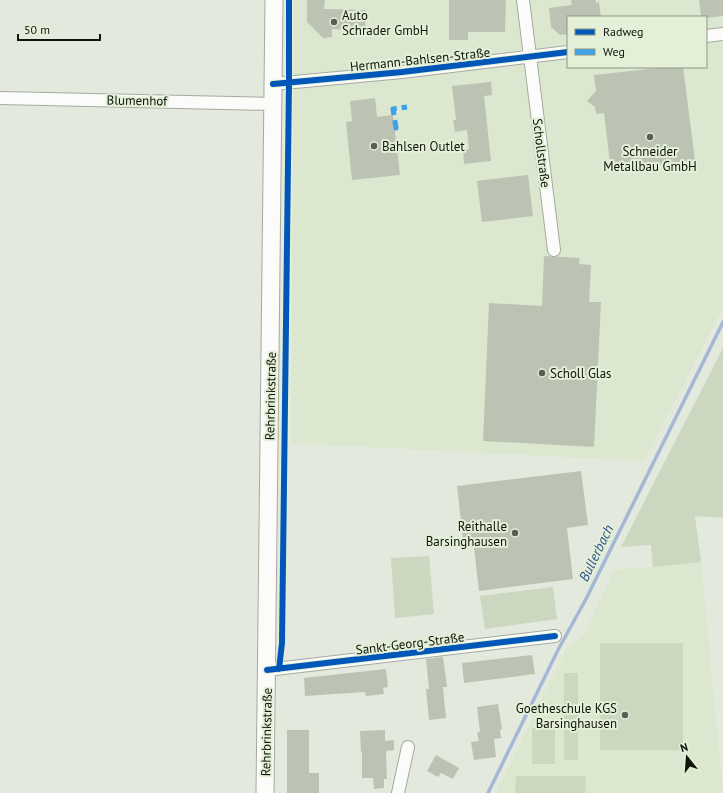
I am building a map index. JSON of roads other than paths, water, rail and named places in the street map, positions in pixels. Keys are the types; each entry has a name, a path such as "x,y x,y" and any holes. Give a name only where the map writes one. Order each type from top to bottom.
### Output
{"main road":[{"name":"Rehrbrinkstraße","path":"265,793 274,0"}],"street":[{"name":"Schollstraße","path":"523,0 554,250"},
{"path":"707,36 723,34"},
{"name":"Hermann-Bahlsen-Straße","path":"273,84 409,72 567,52"},
{"name":"Blumenhof","path":"0,98 273,104"},
{"name":"Sankt-Georg-Straße","path":"267,670 556,636"},
{"path":"398,793 408,747"}],"waterway":[{"name":"Bullerbach","path":"488,793 558,650 586,599 723,322"}],"place":[{"name":"Auto Schrader GmbH","path":"334,22"},
{"name":"Schneider Metallbau GmbH","path":"650,137"},
{"name":"Bahlsen Outlet","path":"374,146"},
{"name":"Scholl Glas","path":"542,373"},
{"name":"Reithalle Barsinghausen","path":"515,533"},
{"name":"Goetheschule KGS Barsinghausen","path":"625,715"}]}
